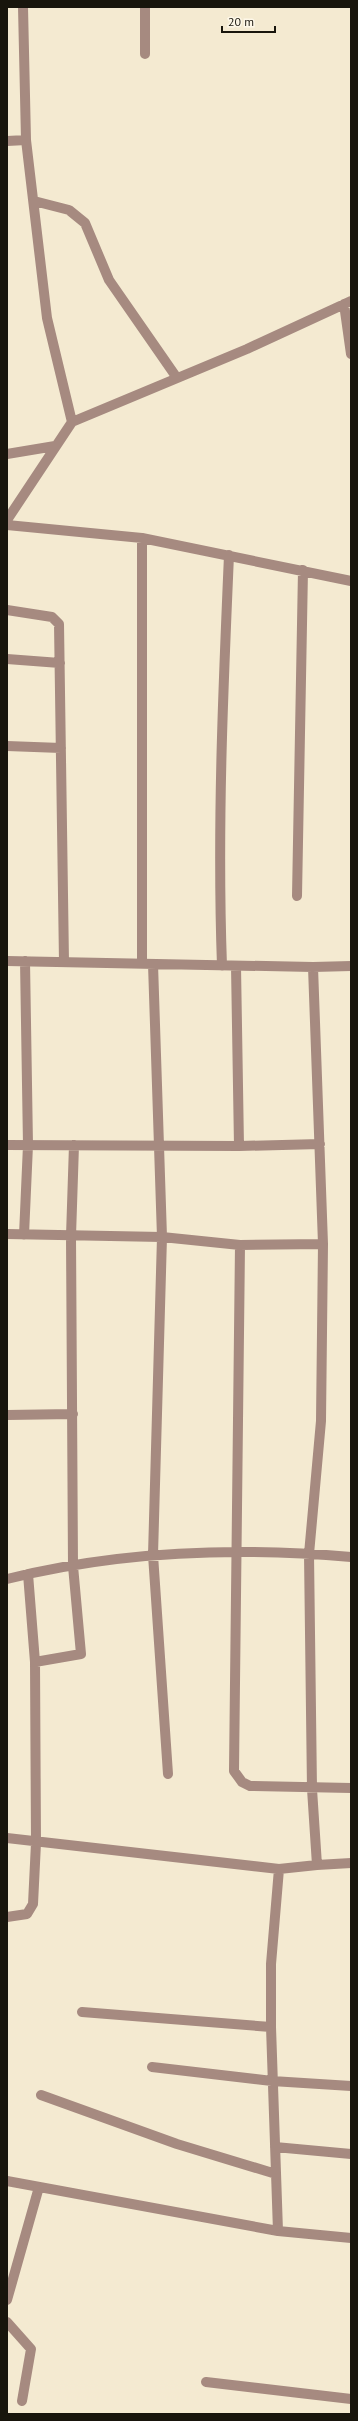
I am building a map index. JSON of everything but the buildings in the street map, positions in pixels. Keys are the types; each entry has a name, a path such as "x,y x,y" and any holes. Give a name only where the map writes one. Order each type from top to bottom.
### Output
{"street":[{"path":"24,7 26,140 48,318 72,422"},
{"path":"145,7 145,54"},
{"path":"7,141 26,140"},
{"path":"34,201 69,210 85,223 109,280 177,378"},
{"path":"7,520 54,446 72,422 177,378 348,302 351,354"},
{"path":"7,454 54,446"},
{"path":"7,525 142,538 351,581"},
{"path":"142,538 142,964"},
{"path":"222,966 220,896 222,722 229,556"},
{"path":"297,896 303,570"},
{"path":"7,610 57,619 59,624 64,962"},
{"path":"7,659 60,663"},
{"path":"7,746 61,748"},
{"path":"7,961 313,968 351,966"},
{"path":"24,1235 28,1145 25,961"},
{"path":"153,964 162,1237 153,1555 168,1774"},
{"path":"236,966 239,1146"},
{"path":"313,968 323,1244 322,1421 309,1554 312,1789 317,1865"},
{"path":"7,1145 158,1144 239,1146 320,1144"},
{"path":"35,1662 81,1654 73,1566 71,1236 74,1145"},
{"path":"7,1234 162,1237 240,1245 323,1244"},
{"path":"240,1245 234,1771 242,1782 250,1786 312,1789 351,1788"},
{"path":"7,1415 73,1414"},
{"path":"7,1580 28,1574 73,1566 153,1555 236,1553 309,1554 351,1557"},
{"path":"7,1916 27,1914 33,1904 36,1843 35,1662 28,1574"},
{"path":"7,1838 36,1843 279,1869 351,1863"},
{"path":"278,2231 272,2081 271,1964 279,1869"},
{"path":"82,2012 271,2027"},
{"path":"152,2067 272,2081 351,2086"},
{"path":"41,2095 177,2144 276,2174"},
{"path":"275,2147 351,2154"},
{"path":"7,2181 278,2231 351,2238"},
{"path":"7,2300 39,2187"},
{"path":"7,2322 31,2349 22,2401"},
{"path":"206,2382 351,2399"}]}
